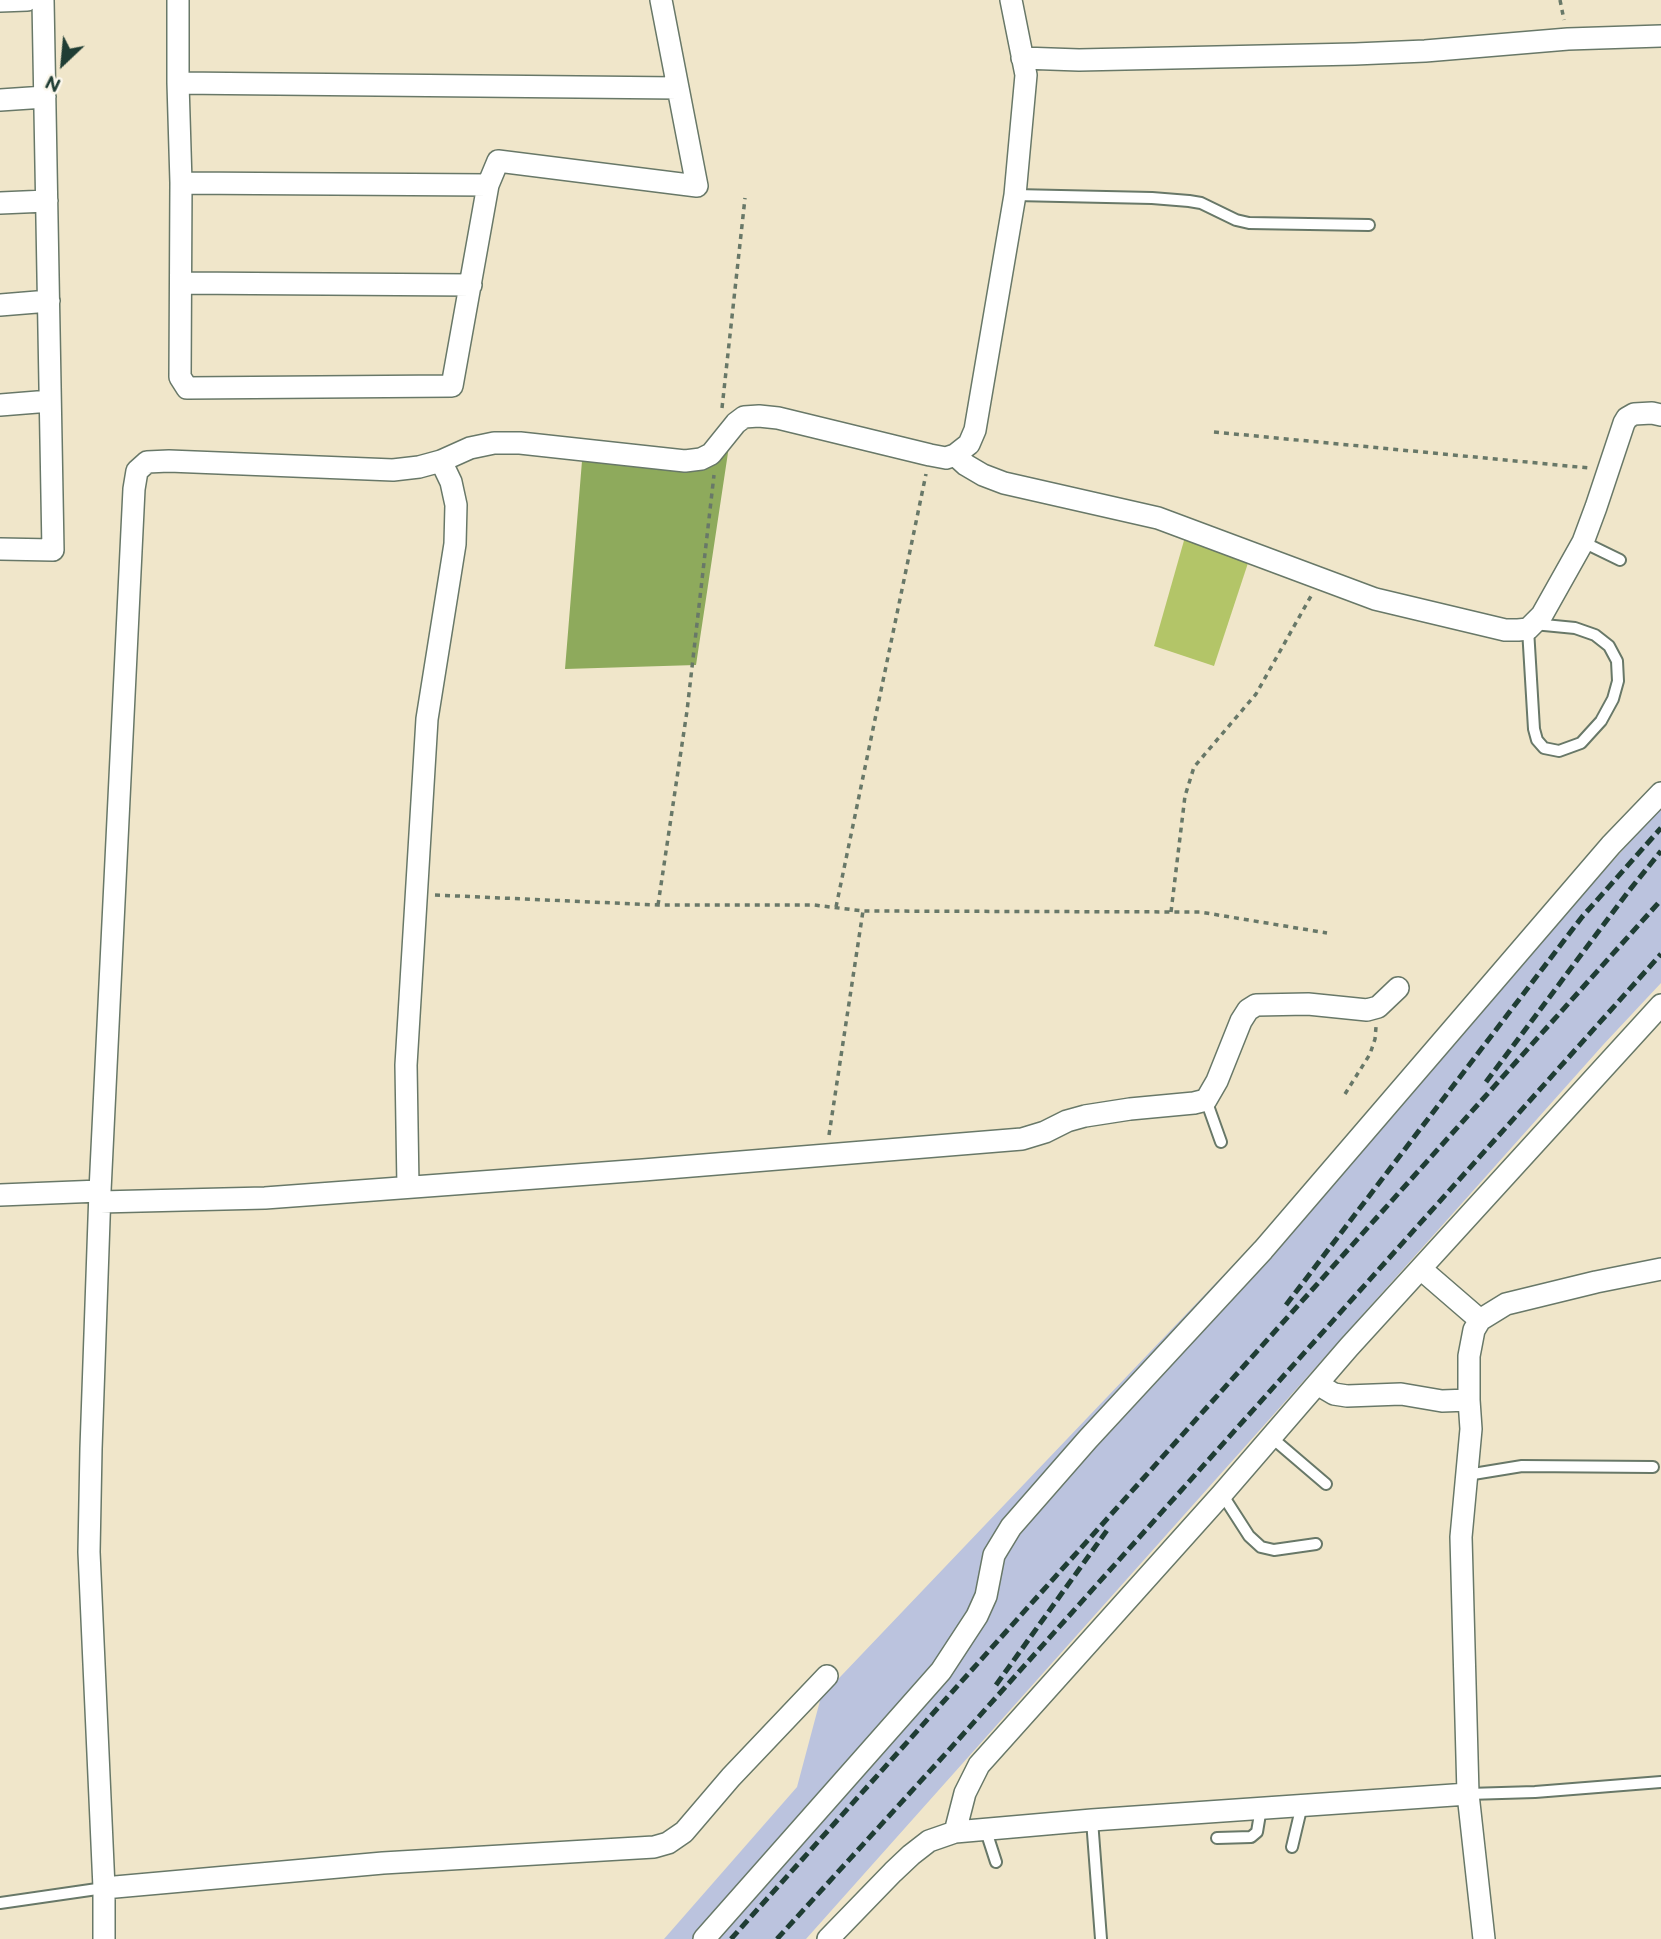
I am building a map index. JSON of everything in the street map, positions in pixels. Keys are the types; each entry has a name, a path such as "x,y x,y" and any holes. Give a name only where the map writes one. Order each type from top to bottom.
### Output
{"street":[{"path":"0,1 27,0"},
{"path":"0,549 53,550 43,0"},
{"path":"178,0 180,377 187,388 452,386 488,185 498,161 697,186 661,0"},
{"path":"104,1939 89,1552 91,1448 100,1196 137,471 147,462 169,461 393,470 419,467 470,448 494,443 520,443 685,461 701,459 711,454 736,423 744,417 759,416 778,418 946,458 956,455 968,444 975,430 1015,195 1026,75 1011,0"},
{"path":"1022,58 1079,60 1355,54 1661,36"},
{"path":"178,83 678,88"},
{"path":"0,100 45,97"},
{"path":"181,183 488,185"},
{"path":"0,204 47,201"},
{"path":"181,283 471,285"},
{"path":"0,304 48,302"},
{"path":"0,405 50,401"},
{"path":"956,455 983,475 1004,483 1158,517 1375,599 1505,630 1531,626 1551,600 1583,541 1627,418 1644,413 1661,415"},
{"path":"408,1187 406,1065 427,719 455,544 456,505 451,482 441,461"},
{"path":"704,1939 942,1671 977,1616 986,1596 995,1555 1011,1527 1088,1439 1263,1250 1611,845 1661,793"},
{"path":"0,1195 265,1198 1022,1139 1085,1116 1206,1100 1217,1081 1241,1021 1248,1010 1256,1005 1308,1004 1367,1010 1378,1007 1398,988"},
{"path":"955,1832 965,1793 979,1765 1421,1269 1657,1017"},
{"path":"1421,1269 1480,1320"},
{"path":"1485,1939 1468,1794 1461,1537 1471,1429 1471,1338 1480,1320 1506,1304 1661,1269"},
{"path":"1317,1384 1334,1394 1347,1396 1401,1394 1442,1401 1469,1400"},
{"path":"104,1888 383,1863 654,1847 668,1843 684,1832 731,1777 827,1676"},
{"path":"837,1935 911,1855 929,1841 955,1832 1468,1794"}],"lane":[{"path":"1015,195 1189,201 1202,203 1236,220 1249,223 1368,225"},
{"path":"1583,541 1620,560"},
{"path":"1531,626 1575,628 1595,635 1609,646 1617,661 1616,690 1601,722 1581,743 1559,751 1544,748 1537,740 1534,729 1531,626"},
{"path":"1206,1100 1221,1142"},
{"path":"1271,1437 1326,1484"},
{"path":"1467,1475 1522,1466 1653,1467"},
{"path":"1222,1494 1249,1536 1261,1547 1273,1550 1317,1544"},
{"path":"1468,1794 1535,1792 1661,1782"},
{"path":"1292,1847 1302,1805"},
{"path":"1217,1839 1251,1838 1257,1832 1261,1808"},
{"path":"1092,1820 1101,1939"},
{"path":"985,1828 996,1862"},
{"path":"0,1903 104,1888"}],"path":[{"path":"658,905 687,711 746,198"},
{"path":"1214,432 1608,470"},
{"path":"836,908 930,454"},
{"path":"1171,912 1185,796 1194,767 1256,694 1321,579"},
{"path":"417,894 658,905 814,905 863,911 1200,912 1326,933"},
{"path":"826,1155 863,911"},
{"path":"1345,1094 1370,1054 1375,1039 1378,1007"}],"shaded area":[{"path":"1661,807 1661,983 806,1939 664,1939 797,1787 821,1697 1539,944"}],"green space":[{"path":"729,446 696,665 565,669 582,461 687,472"},
{"path":"1185,537 1248,563 1214,666 1154,646"}],"railway":[{"path":"1286,1305 1582,917 1661,828"},
{"path":"1486,1082 1661,851"},
{"path":"731,1939 1661,900"},
{"path":"777,1939 1661,954"},
{"path":"996,1685 1108,1529"}]}
